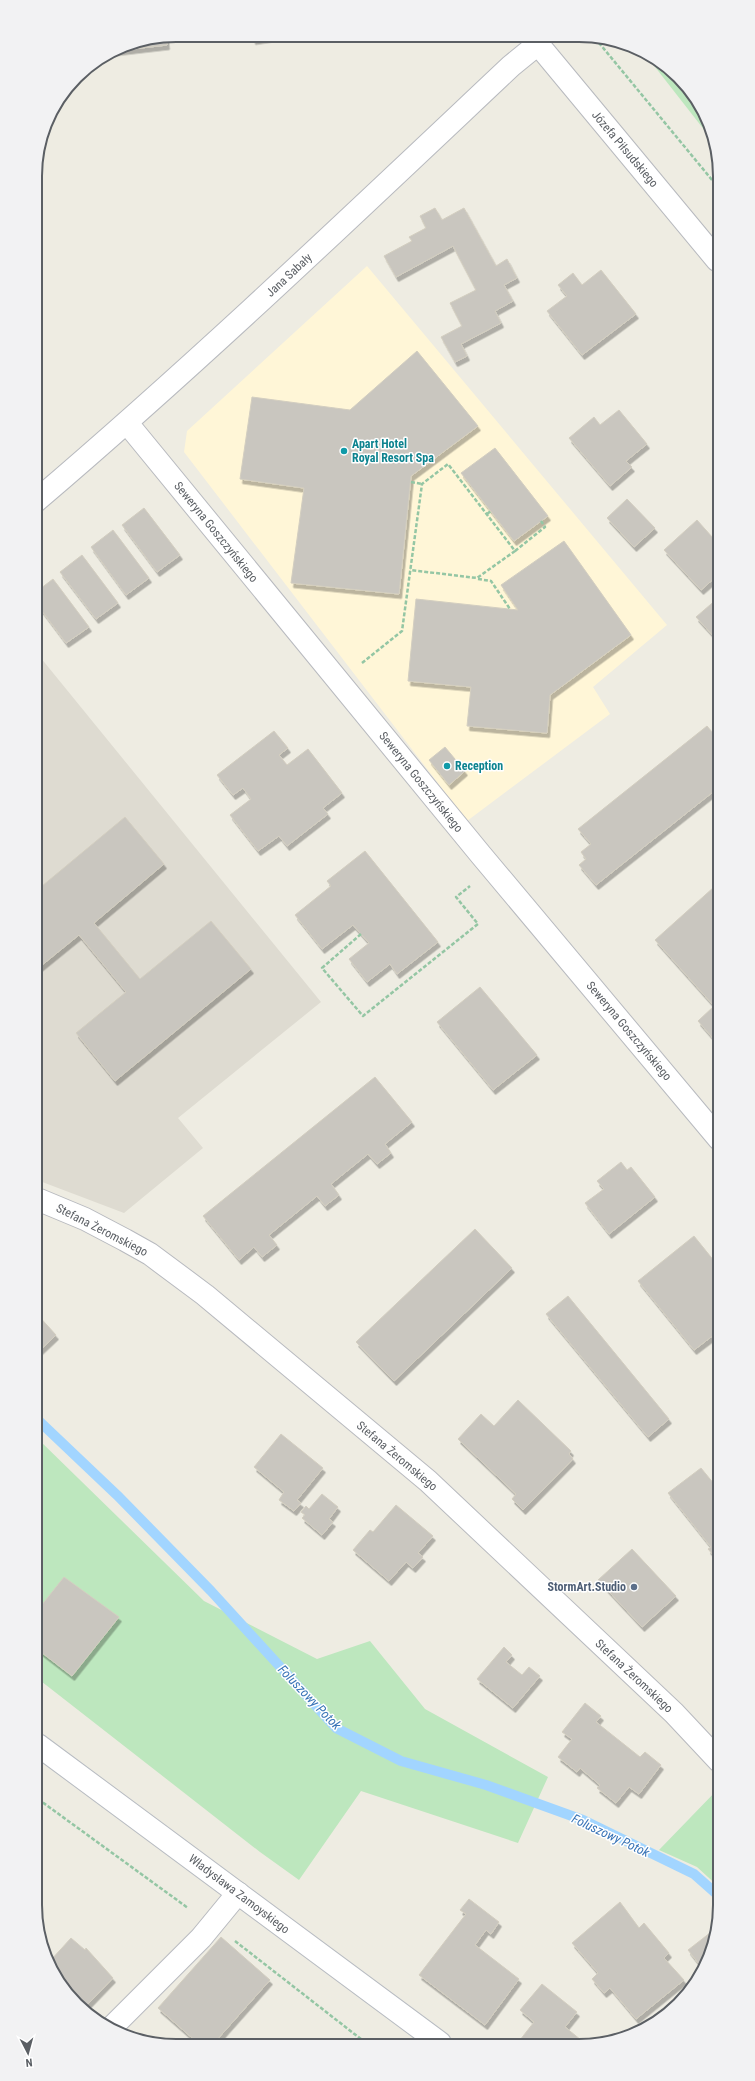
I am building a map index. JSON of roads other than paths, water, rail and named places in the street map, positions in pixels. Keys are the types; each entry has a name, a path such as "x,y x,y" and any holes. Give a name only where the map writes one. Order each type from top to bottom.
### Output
{"street":[{"name":"Jana Sabały","path":"42,496 127,423 250,313 511,66 534,42"},
{"name":"Józefa Piłsudskiego","path":"536,42 713,255"},
{"name":"Seweryna Goszczyńskiego","path":"127,423 492,868 713,1132"},
{"name":"Stefana Żeromskiego","path":"42,1202 78,1216 150,1254 206,1295 428,1481 674,1713 713,1754"},
{"name":"Władysława Zamoyskiego","path":"42,1748 435,2039"},
{"path":"115,2024 201,1938 238,1893"}],"waterway":[{"name":"Foluszowy Potok","path":"42,1424 117,1495 211,1591 336,1728 401,1761 486,1785 583,1820 694,1874 713,1891"}],"place":[{"name":"Apart Hotel Royal Resort Spa","path":"344,451"},
{"name":"Reception","path":"447,766"},
{"name":"StormArt.Studio","path":"634,1587"}]}
